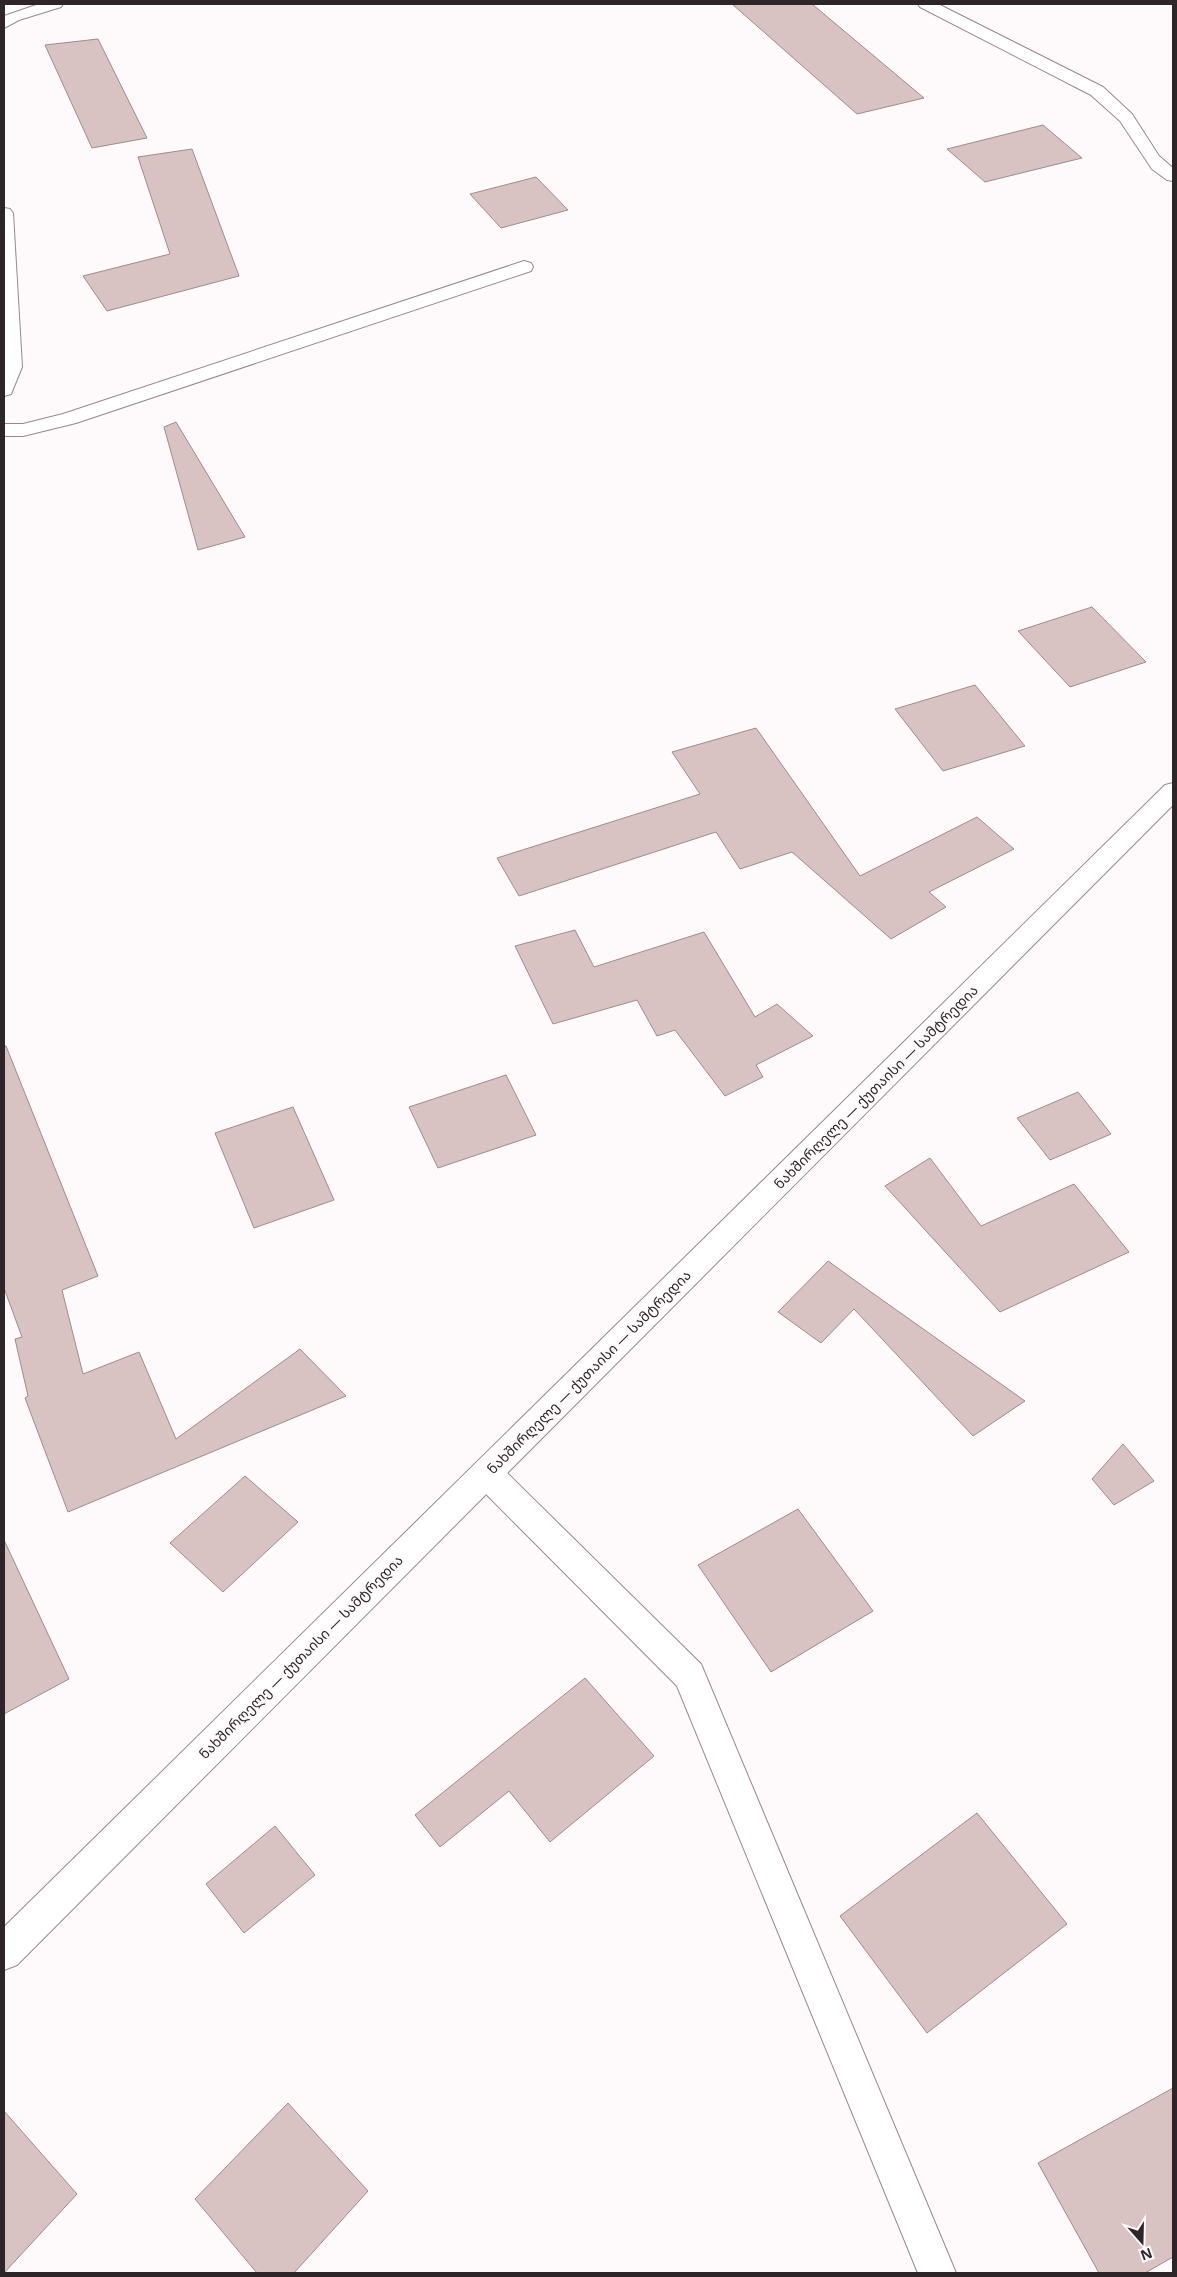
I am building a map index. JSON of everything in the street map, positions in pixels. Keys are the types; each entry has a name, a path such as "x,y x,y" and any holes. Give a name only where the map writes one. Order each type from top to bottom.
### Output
{"street":[{"path":"4,23 14,17 55,4"},
{"path":"926,4 1097,91 1109,100 1134,128 1148,155 1162,169 1173,176"},
{"path":"4,214 12,367 4,390"},
{"path":"4,430 23,430 69,419 524,267"},
{"name":"ნახშირღელე — ქუთაისი — სამტრედია","path":"4,1952 1173,791"},
{"path":"487,1474 689,1675 937,2273"}],"building":[{"path":"732,4 812,4 924,98 857,114"},
{"path":"98,39 147,138 92,148 45,45"},
{"path":"1043,125 1082,158 985,182 947,149"},
{"path":"192,149 239,276 107,311 83,276 170,254 138,157"},
{"path":"536,177 568,210 501,228 470,194"},
{"path":"176,422 245,537 198,550 164,427"},
{"path":"1092,607 1146,662 1070,687 1018,631"},
{"path":"975,685 1025,746 943,771 895,709"},
{"path":"756,728 860,876 977,817 1014,849 929,892 946,907 891,939 792,852 740,869 716,832 519,896 497,858 700,794 672,752"},
{"path":"575,930 594,967 704,932 755,1017 777,1004 813,1036 756,1065 763,1077 725,1096 675,1030 657,1036 637,1000 553,1024 515,946"},
{"path":"4,1046 6,1046 98,1276 62,1290 83,1374 139,1352 176,1439 300,1349 346,1396 68,1512 25,1398 28,1396 15,1339 22,1337 4,1288"},
{"path":"506,1075 536,1135 438,1168 409,1107"},
{"path":"1078,1092 1111,1134 1050,1160 1017,1118"},
{"path":"293,1107 334,1200 254,1228 215,1133"},
{"path":"930,1158 981,1226 1074,1184 1129,1252 1000,1312 885,1186"},
{"path":"828,1261 1025,1401 973,1436 854,1309 821,1343 778,1312"},
{"path":"1123,1444 1154,1481 1114,1505 1092,1479"},
{"path":"245,1476 298,1522 223,1592 170,1543"},
{"path":"798,1509 873,1611 771,1672 698,1565"},
{"path":"4,1540 69,1679 4,1714"},
{"path":"585,1678 654,1756 550,1842 509,1791 440,1847 415,1815"},
{"path":"977,1813 1067,1924 927,2033 840,1916"},
{"path":"275,1826 315,1875 244,1933 206,1884"},
{"path":"1173,2088 1173,2257 1145,2273 1099,2273 1038,2163"},
{"path":"288,2103 368,2191 294,2273 257,2273 195,2199"},
{"path":"4,2111 77,2194 4,2273"}]}
